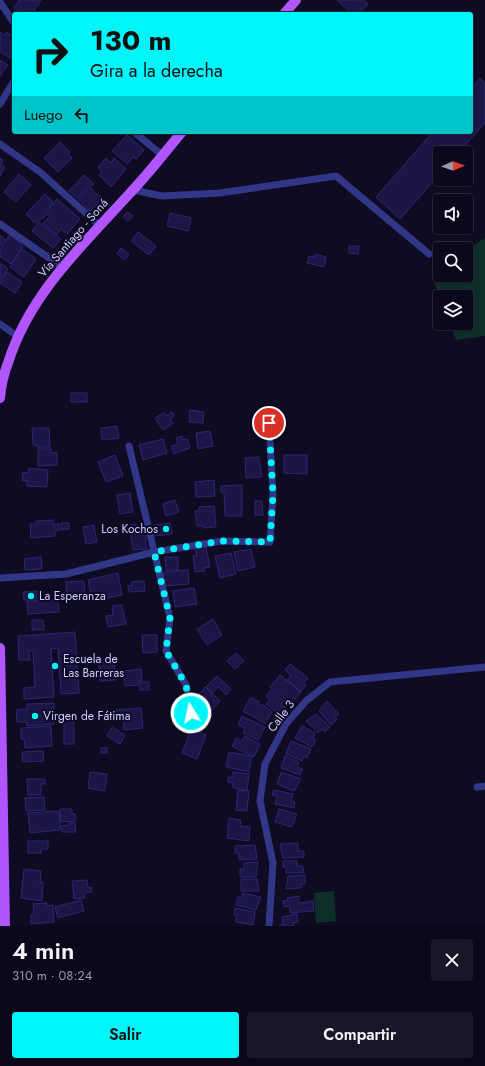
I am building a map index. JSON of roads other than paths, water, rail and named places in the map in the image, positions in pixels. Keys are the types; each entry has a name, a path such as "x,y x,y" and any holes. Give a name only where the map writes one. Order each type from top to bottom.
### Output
{"main road":[{"path":"286,12 296,0"},
{"name":"Vía Santiago - Soná","path":"0,398 0,384 17,336 31,310 62,267 133,190 180,134"},
{"path":"0,648 2,855 5,926"}],"street":[{"path":"0,2 12,20"},
{"path":"0,104 12,84"},
{"path":"136,134 162,155"},
{"path":"0,144 40,172 100,226"},
{"path":"133,190 162,196 220,193 336,176 429,254"},
{"path":"0,224 62,267"},
{"path":"0,324 17,336"},
{"path":"0,578 66,574 154,552 222,541 270,542 273,494 269,423"},
{"path":"128,446 170,618 166,651 186,685 191,713 202,721"},
{"name":"Calle 3","path":"270,926 273,863 260,801 265,764 286,724 306,702 330,682 485,667"},
{"path":"477,787 485,786"}],"place":[{"name":"Los Kochos","path":"166,529"},
{"name":"La Esperanza","path":"31,596"},
{"name":"Escuela de Las Barreras","path":"55,666"},
{"name":"Virgen de Fátima","path":"35,716"}]}
